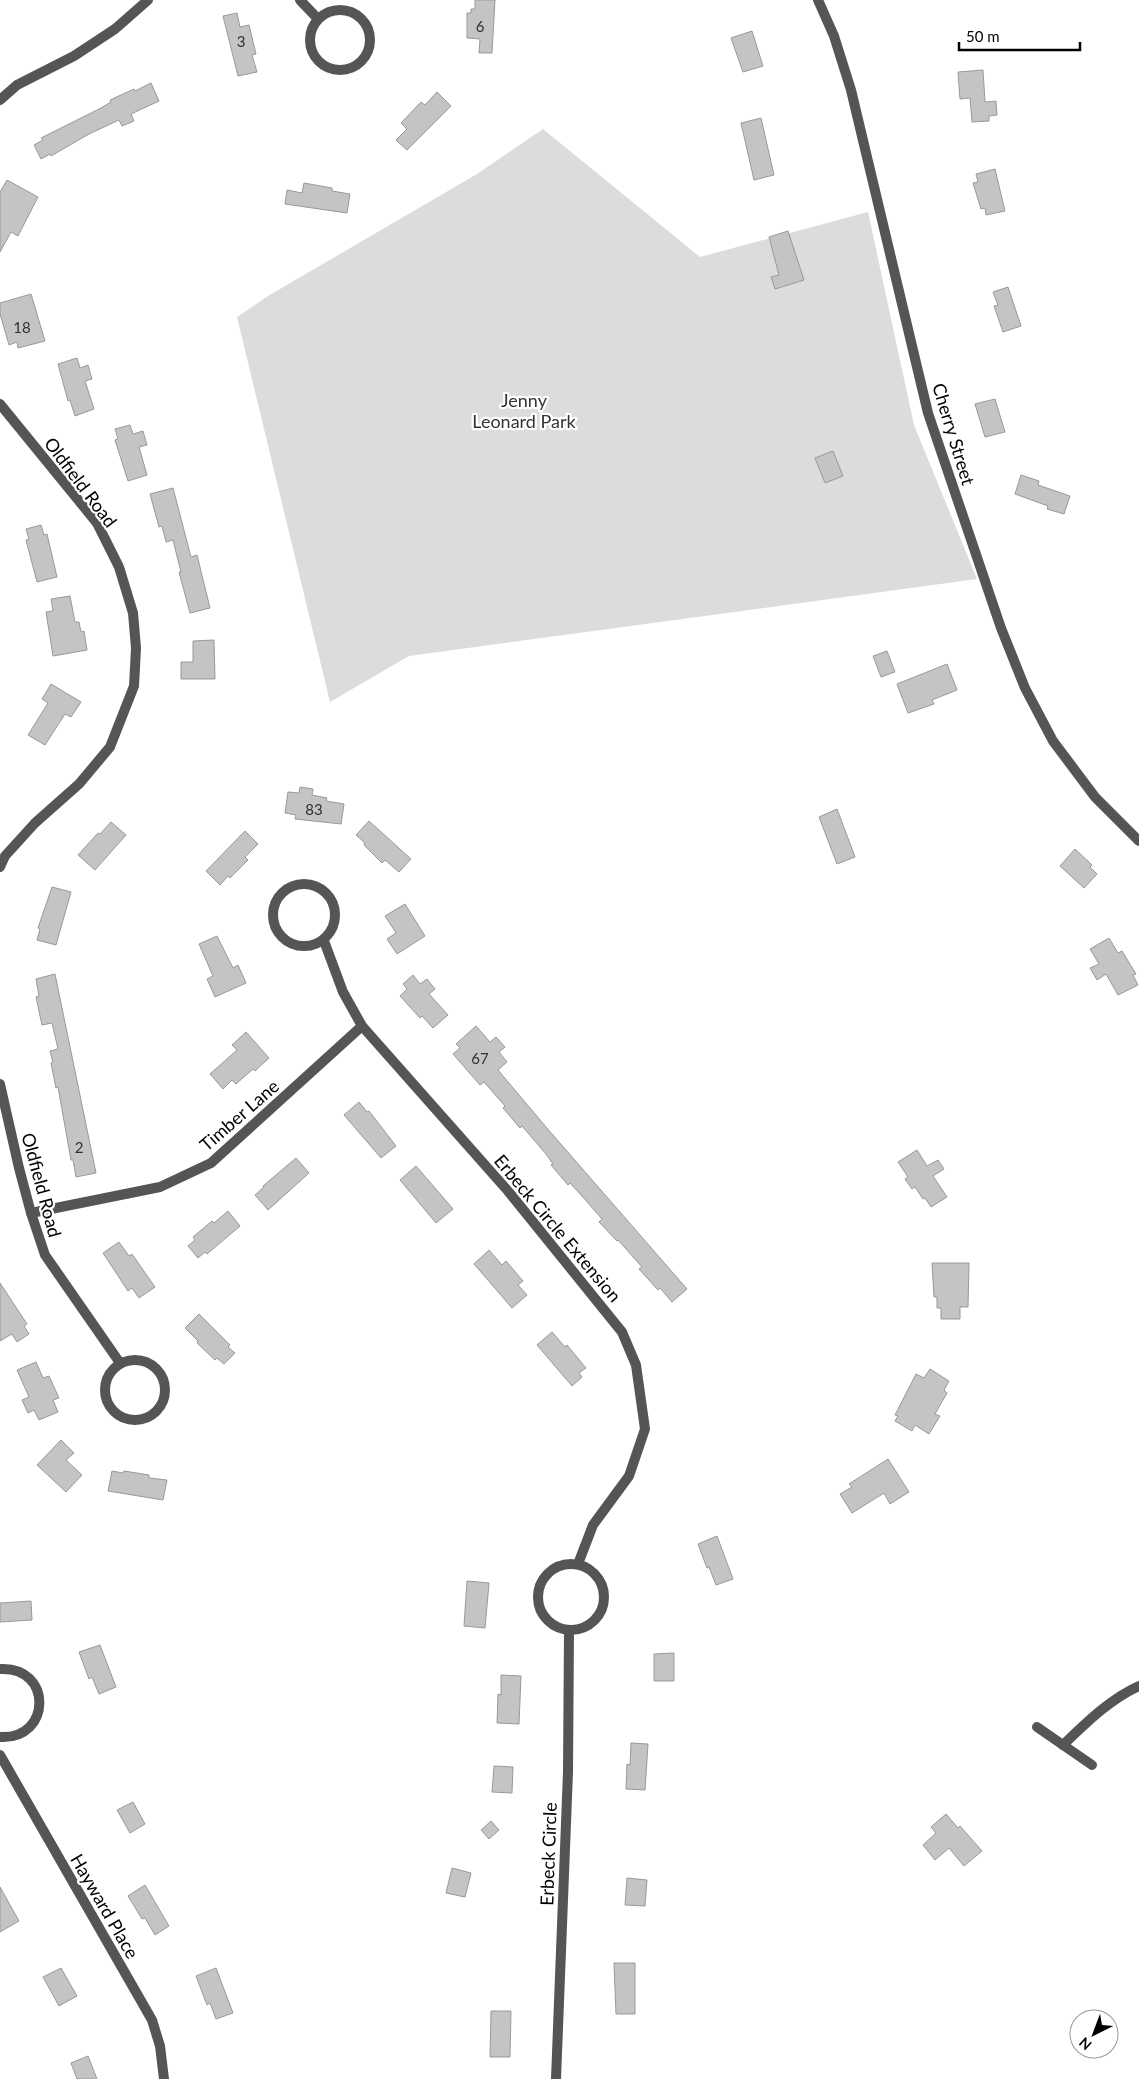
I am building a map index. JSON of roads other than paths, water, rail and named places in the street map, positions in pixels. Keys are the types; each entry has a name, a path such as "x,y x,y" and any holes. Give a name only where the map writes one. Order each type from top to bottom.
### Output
{"street":[{"path":"0,100 17,85 74,56 115,29 148,0"},
{"path":"300,0 318,19"},
{"name":"Cherry Street","path":"818,0 834,36 848,81 928,414 1001,628 1025,688 1053,741 1095,797 1139,841"},
{"path":"334,11 352,12 359,17 369,32 368,50 364,58 349,68 339,70 321,63 311,47 312,28 318,19 334,11"},
{"name":"Oldfield Road","path":"0,404 97,523 119,566 133,613 136,648 134,686 110,747 79,784 35,823 5,856 0,867"},
{"path":"299,884 310,884 328,894 334,903 336,913 335,924 331,933 324,941 314,946 299,946 285,940 278,933 273,913 275,903 281,894 299,884"},
{"name":"Erbeck Circle Extension","path":"324,941 343,992 362,1026 508,1191 556,1250 622,1332 636,1365 645,1428 629,1476 593,1525 578,1564"},
{"name":"Timber Lane","path":"31,1213 160,1187 211,1163 362,1026"},
{"name":"Oldfield Road","path":"0,1084 31,1213 45,1255 120,1363"},
{"path":"139,1359 157,1368 163,1376 165,1396 155,1413 146,1418 126,1419 117,1415 110,1408 104,1388 106,1378 120,1363 139,1359"},
{"path":"568,1563 578,1564 594,1572 599,1579 604,1593 604,1601 599,1614 591,1623 578,1629 569,1630 554,1625 545,1617 538,1605 538,1589 548,1572 557,1566 568,1563"},
{"name":"Erbeck Circle","path":"556,2079 568,1772 569,1630"},
{"path":"0,1668 17,1670 26,1674 37,1689 40,1698 37,1716 26,1731 17,1735 0,1737"},
{"path":"1063,1745 1095,1715 1127,1692 1139,1686"},
{"path":"1038,1727 1092,1765"},
{"name":"Hayward Place","path":"0,1755 152,2020 160,2046 164,2079"}],"park label":[{"name":"Jenny Leonard Park","path":"524,410"}]}
